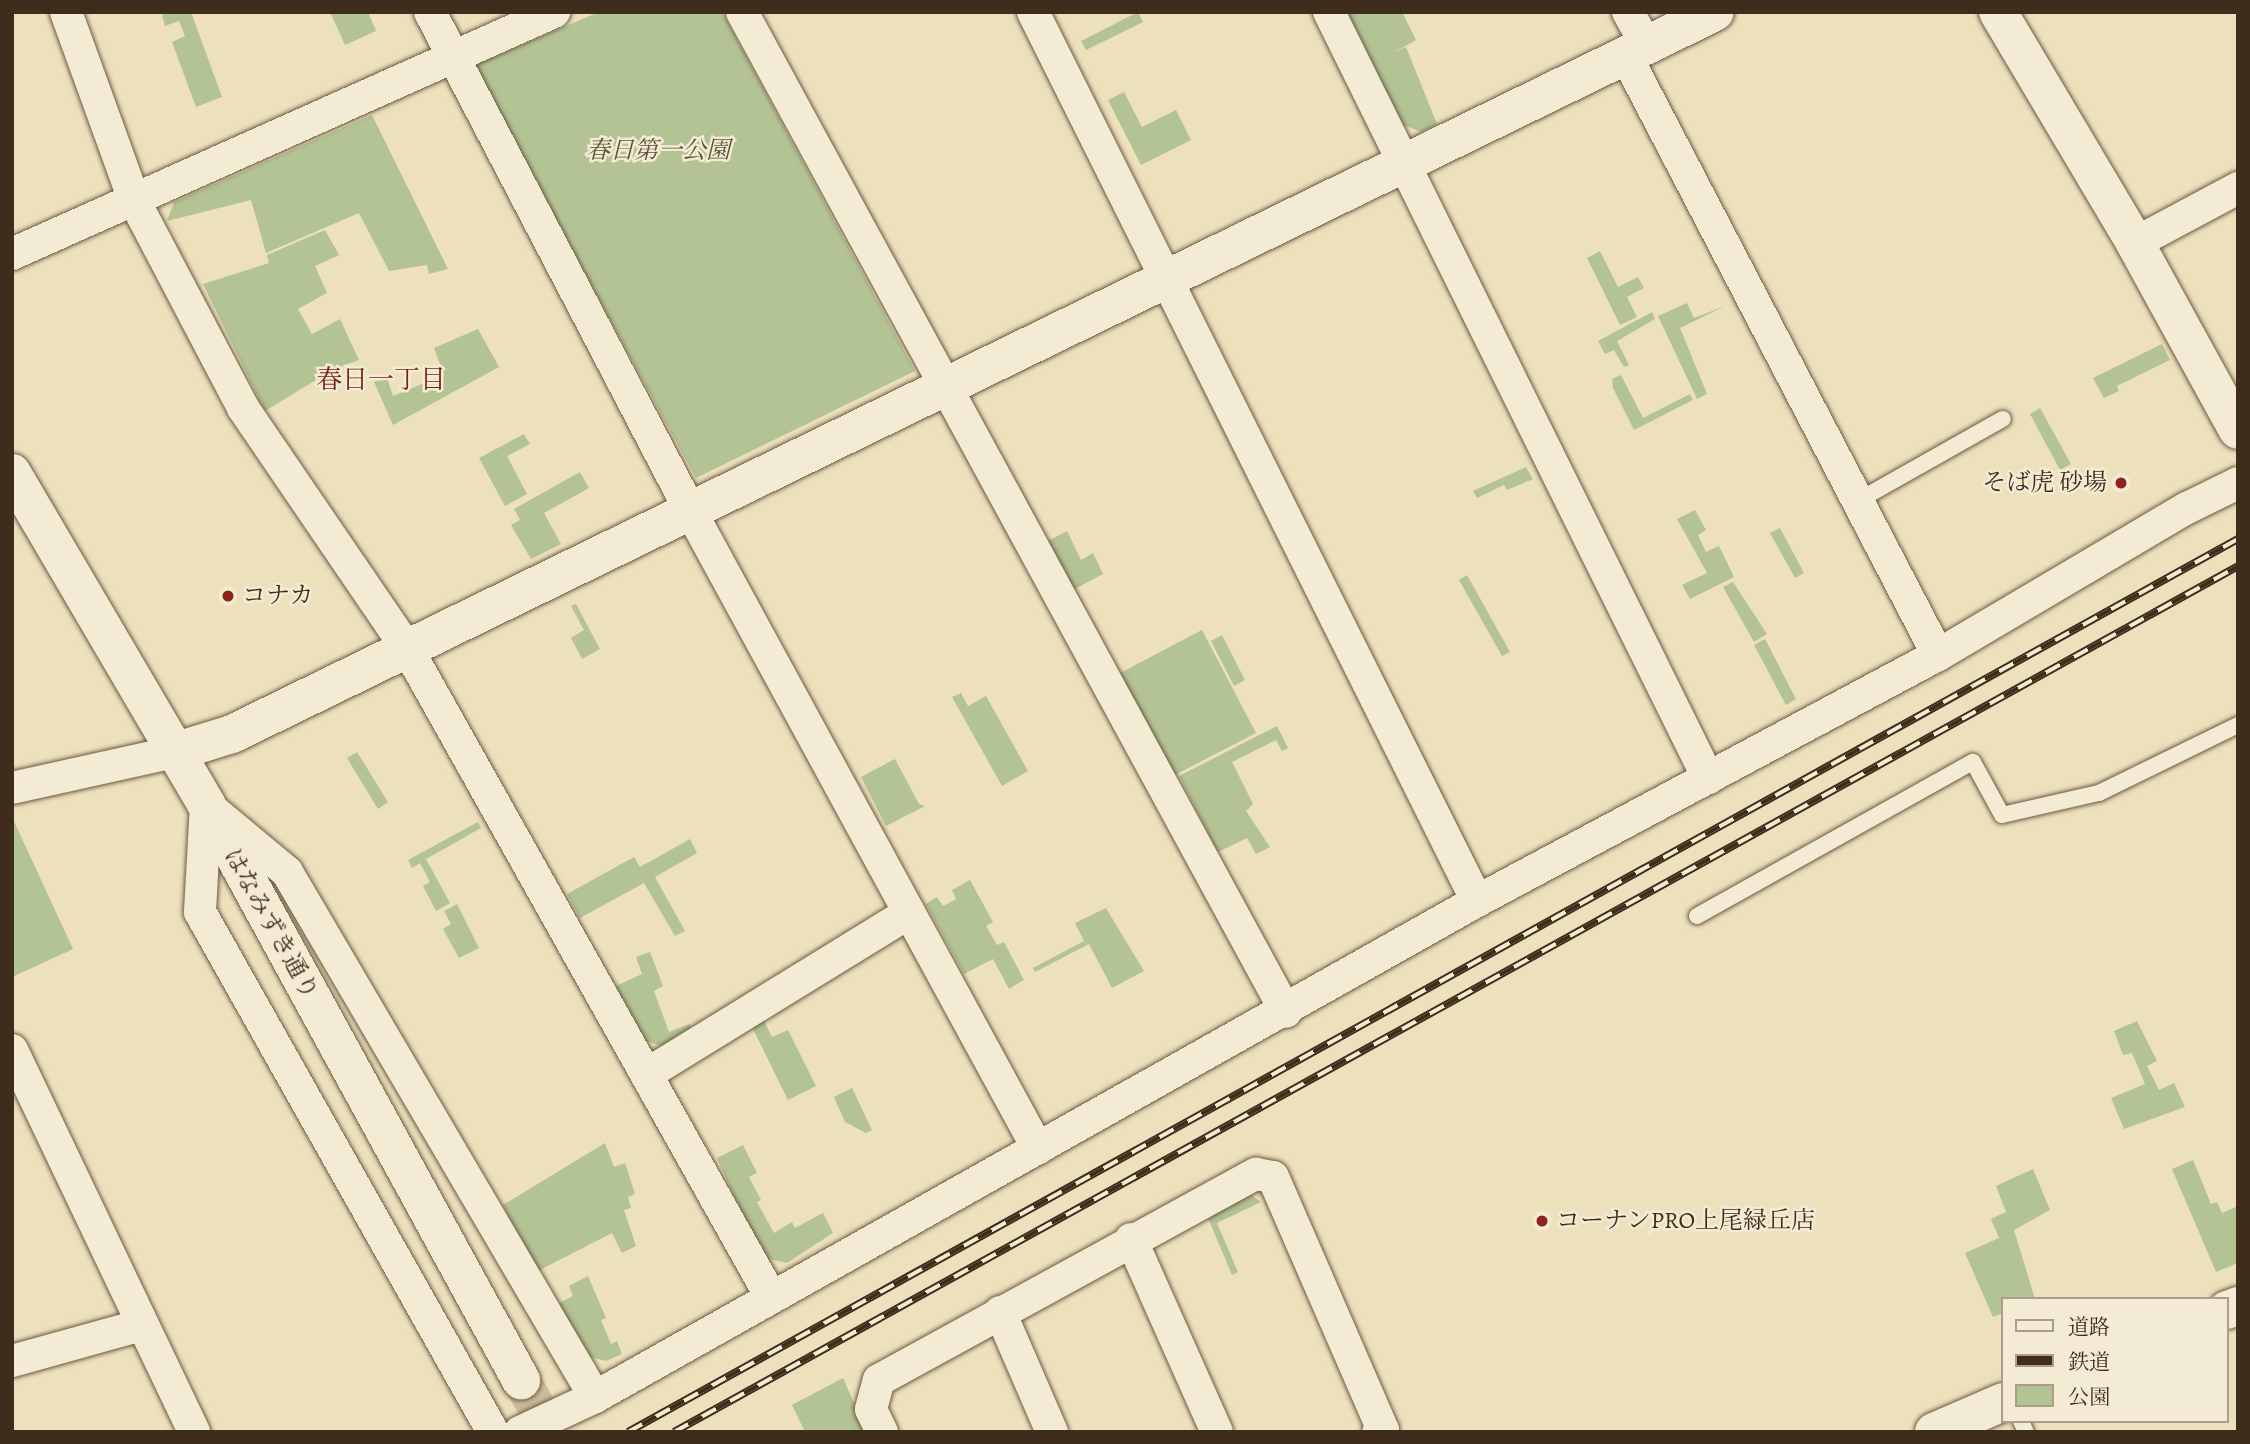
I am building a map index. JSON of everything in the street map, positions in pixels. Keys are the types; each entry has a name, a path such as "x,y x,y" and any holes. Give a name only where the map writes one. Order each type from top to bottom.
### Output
{"street":[{"path":"66,12 134,200 243,408 407,648 771,1297"},
{"path":"430,12 691,512 1038,1149"},
{"path":"12,254 554,12"},
{"path":"742,12 942,386 1286,1012"},
{"path":"1033,12 1477,901"},
{"path":"1329,12 1708,778"},
{"path":"1628,12 1636,51 1938,655"},
{"path":"12,788 174,752 232,734 691,512 942,386 1166,280 1715,12"},
{"path":"1998,12 2135,243 2238,430"},
{"path":"2135,243 2238,188"},
{"name":"はなみずき通り","path":"12,473 206,804 521,1380"},
{"path":"520,1432 596,1396 1286,1012 1477,901 1938,655 2187,508 2238,483"},
{"path":"206,804 287,872 596,1396"},
{"path":"206,804 200,912 493,1432"},
{"path":"647,1074 909,913"},
{"path":"12,1050 194,1432"},
{"path":"882,1432 871,1409 879,1380 1131,1239 1256,1174 1273,1177 1383,1430 1378,1432"},
{"path":"1131,1239 1217,1432"},
{"path":"1000,1312 1052,1432"},
{"path":"12,1361 142,1325"},
{"path":"1934,1432 2002,1402"}],"lane":[{"path":"1859,500 2003,419"},
{"path":"1697,916 1973,762 2002,815 2099,793 2238,725"}],"green space":[{"path":"170,12 191,12 222,97 196,107 172,42 185,36 179,21 165,26 162,15"},
{"path":"330,12 368,12 376,31 345,45"},
{"name":"春日第一公園","path":"599,12 722,12 915,371 696,478 473,66"},
{"path":"1138,12 1143,22 1086,50 1081,41"},
{"path":"1402,12 1416,40 1393,53 1406,47 1437,124 1421,132 1404,125 1346,13"},
{"path":"1124,92 1142,127 1176,110 1191,140 1141,165 1108,100"},
{"path":"372,115 448,269 429,274 427,265 389,271 359,213 266,253 251,200 167,221 174,202"},
{"path":"325,230 339,255 315,266 327,293 298,309 312,334 340,319 359,360 315,376 316,380 265,411 203,284 269,263 267,255"},
{"path":"1600,251 1618,287 1638,277 1644,288 1627,297 1637,317 1620,325 1587,258"},
{"path":"1687,303 1694,318 1725,306 1680,328 1707,394 1697,399 1658,316"},
{"path":"1652,312 1655,319 1617,341 1629,365 1624,367 1614,350 1605,354 1598,341"},
{"path":"478,329 499,367 393,425 374,382 387,378 393,396 444,375 434,348"},
{"path":"2162,344 2170,360 2117,386 2119,391 2104,398 2093,378"},
{"path":"1621,375 1643,418 1690,394 1693,400 1634,430 1613,388 1612,379"},
{"path":"2040,408 2071,464 2060,470 2030,414"},
{"path":"524,434 530,444 507,456 527,494 505,506 479,458"},
{"path":"1526,467 1533,479 1507,490 1504,485 1477,498 1473,491"},
{"path":"580,472 589,488 544,513 561,544 531,559 511,525 520,520 514,509"},
{"path":"1695,510 1706,530 1698,535 1706,552 1719,546 1734,577 1690,599 1682,585 1707,573 1677,519"},
{"path":"1780,528 1804,573 1795,578 1770,533"},
{"path":"1067,531 1081,560 1093,553 1103,574 1073,590 1048,541"},
{"path":"1467,575 1510,652 1502,656 1459,580"},
{"path":"1733,582 1767,634 1754,642 1723,587"},
{"path":"576,604 600,649 582,659 571,638 584,630 571,606"},
{"path":"1202,630 1256,733 1173,776 1120,673"},
{"path":"1222,635 1245,680 1234,686 1211,641"},
{"path":"1765,639 1796,699 1786,705 1754,645"},
{"path":"961,693 968,706 986,696 1028,771 1002,786 952,697"},
{"path":"1277,726 1288,748 1282,751 1276,740 1232,762 1253,804 1246,811 1270,847 1256,854 1247,838 1218,852 1179,776"},
{"path":"357,752 388,802 378,809 347,758"},
{"path":"895,759 919,804 925,806 886,826 861,777"},
{"path":"12,817 73,949 12,977"},
{"path":"478,822 481,828 426,859 450,903 436,911 423,886 430,882 420,863 412,868 408,860"},
{"path":"690,839 697,853 655,877 685,931 675,936 644,883 580,918 567,894 634,857 640,867"},
{"path":"970,880 993,922 986,926 997,945 1004,942 1024,980 1009,989 993,959 964,974 926,904 937,897 943,906 956,899 952,890"},
{"path":"457,904 479,948 459,958 443,929 451,924 444,911"},
{"path":"1106,908 1144,971 1112,988 1089,944 1035,972 1033,968 1084,941 1075,923"},
{"path":"650,952 663,986 654,991 669,1032 690,1024 692,1031 661,1046 646,1041 616,986 642,974 636,957"},
{"path":"763,1019 772,1037 788,1030 816,1086 788,1100 751,1025"},
{"path":"2137,1021 2157,1061 2147,1066 2159,1090 2174,1083 2185,1107 2124,1129 2111,1098 2145,1084 2132,1053 2123,1055 2114,1031"},
{"path":"852,1088 872,1130 866,1133 845,1122 834,1097"},
{"path":"605,1143 614,1167 625,1163 635,1194 628,1197 631,1208 624,1210 636,1246 622,1253 612,1233 538,1271 503,1205"},
{"path":"743,1145 757,1173 749,1177 761,1200 757,1202 774,1233 792,1222 795,1228 823,1213 833,1233 787,1263 761,1257 717,1158"},
{"path":"2193,1160 2211,1204 2217,1202 2222,1213 2238,1206 2238,1263 2216,1272 2172,1169"},
{"path":"2033,1169 2050,1210 2014,1230 2034,1297 2002,1297 2002,1313 1993,1317 1965,1253 1999,1238 1991,1219 2006,1212 1996,1186"},
{"path":"1251,1195 1261,1202 1217,1223 1238,1272 1232,1275 1208,1218"},
{"path":"588,1276 606,1318 601,1320 611,1344 617,1341 622,1354 606,1361 589,1357 557,1304 573,1296 569,1286"},
{"path":"843,1378 867,1432 805,1432 792,1405"}],"tunnel":[{"path":"521,1380 551,1432"}],"railway":[{"path":"628,1432 2238,539"},
{"path":"674,1432 2238,566"}],"place":[{"name":"そば虎 砂場","path":"2121,483"},
{"name":"コナカ","path":"228,596"},
{"name":"コーナンPRO上尾緑丘店","path":"1542,1221"}],"district":[{"name":"春日一丁目","path":"381,380"}]}
